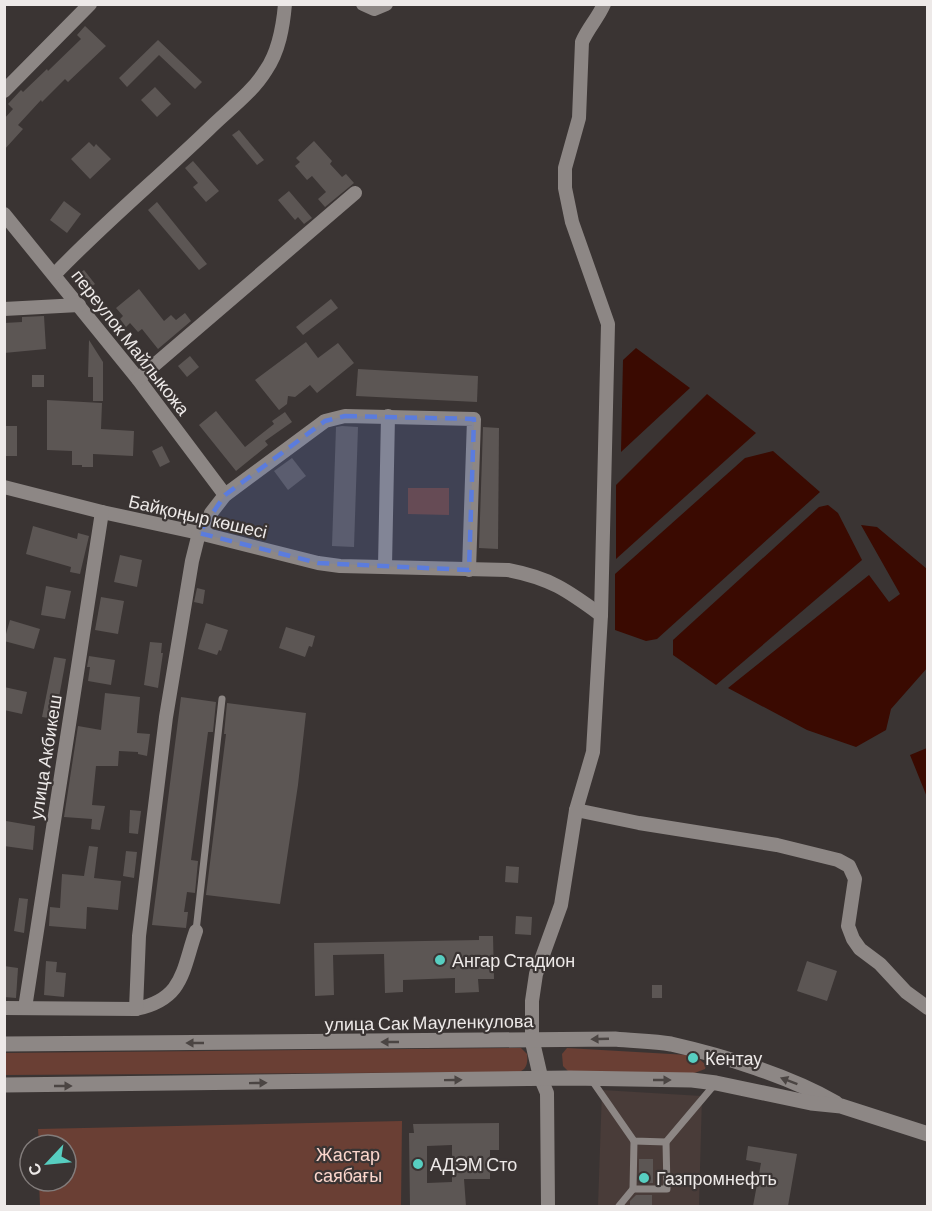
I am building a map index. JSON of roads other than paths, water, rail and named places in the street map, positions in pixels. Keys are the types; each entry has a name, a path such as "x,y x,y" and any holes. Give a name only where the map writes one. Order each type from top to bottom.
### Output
{"main road":[{"name":"улица Сак Мауленкулова","path":"4,1044 615,1039 670,1044 772,1074 814,1091 841,1106 927,1134"},
{"path":"532,1040 541,1079"},
{"name":"улица Сак Мауленкулова","path":"4,1085 570,1078 692,1080 812,1103 841,1106"}],"street":[{"path":"4,91 90,4"},
{"path":"56,274 120,210 255,85 267,69 278,46 285,4"},
{"path":"363,4 374,9 386,4"},
{"path":"532,1040 532,1001 536,974 561,905 576,810 593,752 601,615 608,324 572,222 565,188 565,168 579,118 582,42 586,31 598,18 604,4"},
{"path":"138,379 355,193"},
{"name":"переулок Майлыкожа","path":"4,214 56,274 225,495"},
{"path":"4,309 79,305"},
{"path":"136,1009 140,936 166,717 192,561 200,532 207,525 211,513 225,495 325,421 345,416 474,420 469,570"},
{"path":"385,566 388,416"},
{"name":"Байқоңыр көшесі","path":"4,487 102,512 200,532 318,563 508,570 534,575 556,583 601,615"},
{"name":"улица Акбикеш","path":"25,1008 102,512"},
{"path":"576,810 639,824 777,845 838,860 849,866 855,879 849,926 853,939 860,949 880,964 906,992 927,1008"},
{"path":"4,1008 136,1009 153,1005 178,986 196,931"},
{"path":"541,1079 548,1093 548,1206"}],"lane":[{"path":"196,931 222,699"},
{"path":"591,1079 634,1141 633,1189 619,1206"},
{"path":"633,1189 667,1189 666,1142 716,1083"},
{"path":"634,1141 666,1142"}],"place":[{"name":"Ангар Стадион","path":"440,960"},
{"name":"Кентау","path":"693,1058"},
{"name":"АДЭМ Сто","path":"418,1164"},
{"name":"Газпромнефть","path":"644,1178"}],"park label":[{"name":"Жастар саябағы","path":"348,1164"}]}
